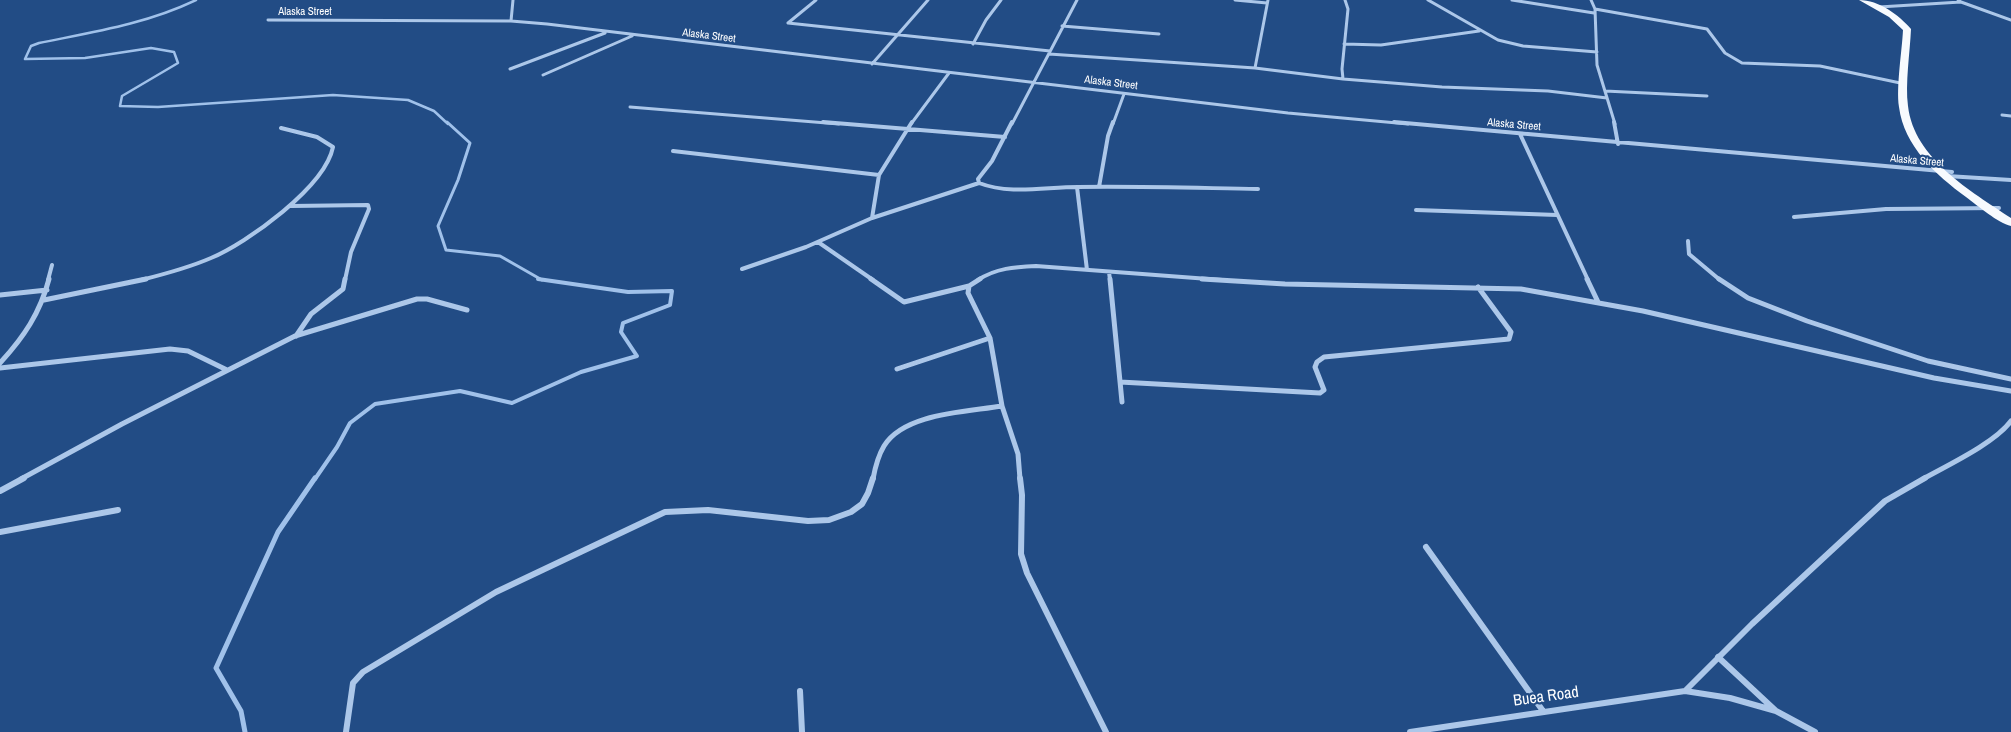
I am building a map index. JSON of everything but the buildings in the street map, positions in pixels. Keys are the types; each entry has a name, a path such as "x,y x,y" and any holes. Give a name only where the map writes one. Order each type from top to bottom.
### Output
{"highway":[{"path":"1863,0 1882,7"},
{"path":"1870,0 1882,7 1907,29 1914,119 1924,142 1950,174"},
{"path":"1911,62 1905,84 1903,105 1904,117 1914,141 1950,174 2011,223"},
{"path":"1994,208 2011,216"}],"street":[{"path":"510,22 510,8 514,0"},
{"path":"816,0 788,23 1049,52 1255,68 1343,79 1442,87 1548,91 1607,98"},
{"path":"872,64 928,0"},
{"path":"973,44 986,20 1001,0"},
{"path":"979,183 978,179 992,161 1076,0"},
{"path":"1235,0 1268,2 1255,68"},
{"path":"1343,79 1342,69 1348,9 1345,0"},
{"path":"1428,0 1480,31 1510,44 1597,52"},
{"path":"1512,0 1707,29 1724,53 1742,63 1757,65 1806,64 1905,84"},
{"path":"1591,0 1594,11 1597,65 1614,120 1618,144"},
{"path":"1882,7 1960,1 2011,20"},
{"name":"Alaska Street","path":"268,20 547,24 632,36 1288,113 2011,180"},
{"path":"1062,26 1160,34"},
{"path":"1344,44 1381,45 1480,31"},
{"path":"510,69 606,32"},
{"path":"543,75 632,36"},
{"path":"872,218 879,175 907,129 949,73"},
{"path":"1605,91 1707,96"},
{"path":"1099,187 1108,136 1124,94"},
{"path":"630,107 1004,137"},
{"path":"2002,115 2011,116"},
{"path":"44,300 146,279 208,258 231,248 291,206 311,186 326,164 333,146 331,142 317,136 281,128"},
{"path":"1520,134 1598,302"},
{"path":"673,151 879,175"},
{"path":"742,269 818,242 872,218 979,183 984,186 1004,188 1258,189"},
{"path":"1077,187 1086,270"},
{"path":"291,206 362,204 368,206 369,209 352,252 343,289 311,314 295,336"},
{"path":"1794,217 1886,209 1994,208"},
{"path":"1416,210 1557,215"},
{"path":"1688,241 1689,254 1725,284 1748,298 1807,321 1928,361 2011,379"},
{"path":"818,242 904,302 969,286 988,274 1007,268 1036,266 1285,284 1540,291 1598,302 1934,378 2011,391"},
{"path":"0,363 25,337 38,317 47,290 52,265"},
{"path":"1108,272 1122,402"},
{"path":"969,286 968,293 990,338 1002,406 1018,454 1021,474 1021,554 1027,573 1106,732"},
{"path":"1120,382 1320,394 1324,390 1315,367 1317,362 1324,357 1509,339 1510,332 1478,288"},
{"path":"0,295 47,290"},
{"path":"0,491 122,424 295,336 417,299 427,299 467,310"},
{"path":"897,369 990,338"},
{"path":"0,368 170,349 188,351 227,370"},
{"path":"346,732 353,684 363,672 496,592 665,512 687,508 812,520 836,519 854,510 866,500 880,450 892,436 921,420 1002,406"},
{"path":"1685,691 1718,657 1885,501 1971,452 2006,428 2011,421"},
{"path":"0,532 118,510"},
{"path":"1426,547 1543,711"},
{"path":"1718,657 1776,711 1815,732"},
{"path":"800,691 802,732"},
{"name":"Buea Road","path":"1410,732 1685,691 1730,698 1776,711"}],"waterway":[{"path":"196,0 139,21 39,43 31,46 25,59 85,58 151,48 174,52 178,63 122,96 120,106 158,107 333,95 408,100 434,111 448,124"},
{"path":"447,122 470,143 458,180 438,226 446,250 500,256 541,279"},
{"path":"315,479 337,447 350,423 375,404 460,391 512,403 581,372 637,356 621,332 623,323 670,305 672,291 628,292 541,279"},
{"path":"245,732 241,711 216,668 278,532 315,478"}]}
